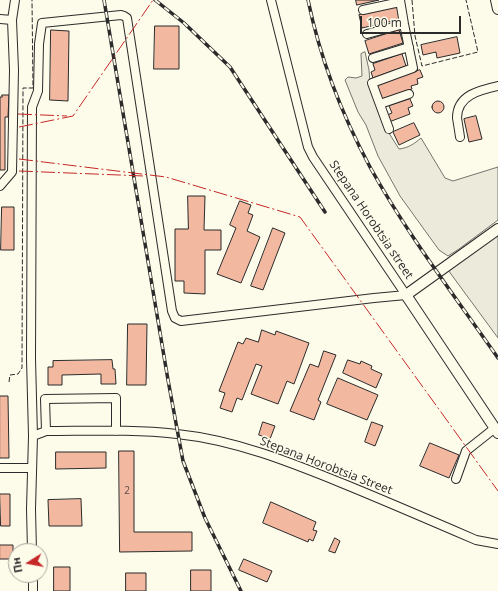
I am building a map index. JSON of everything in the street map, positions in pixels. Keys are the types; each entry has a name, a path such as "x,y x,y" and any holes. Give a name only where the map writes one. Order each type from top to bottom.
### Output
{"main road":[{"path":"496,0 498,9"},
{"path":"406,295 498,229"},
{"name":"Stepana Horobtsia street","path":"406,295 496,430"}],"street":[{"path":"0,186 12,172 14,70 12,20 15,0"},
{"name":"Stepana Horobtsia street","path":"271,0 308,147 313,157 406,295"},
{"path":"363,10 400,1 414,68 372,83 389,129"},
{"path":"32,543 32,107 38,91 40,29 42,23 121,15 127,18 172,311 175,318 180,322 406,295"},
{"path":"0,19 12,20"},
{"path":"367,34 404,24"},
{"path":"373,58 409,47"},
{"path":"460,137 457,117 459,106 464,99 486,89 498,86"},
{"path":"380,104 409,94"},
{"path":"33,436 46,431 45,399 116,398 116,431"},
{"path":"456,479 466,451 496,430"},
{"name":"Stepana Horobtsia Street","path":"46,431 116,431 177,434 251,449 296,465 476,540 498,544"},
{"path":"0,468 32,468"}],"shaded area":[{"path":"365,52 370,83 387,130 399,149 411,145 421,138 445,178 453,181 498,167 498,220 448,256 439,250 400,196 378,156 366,125 358,112 345,80 348,77 356,78 362,76 361,54"},
{"path":"498,234 498,338 448,270"}],"building":[{"path":"356,0 379,0 357,5"},
{"path":"397,6 401,19 362,28 359,15"},
{"path":"155,26 179,26 179,69 154,69"},
{"path":"51,30 69,31 68,101 50,100"},
{"path":"399,30 403,43 369,54 365,41"},
{"path":"457,37 460,53 437,58 436,52 423,55 421,45"},
{"path":"402,54 406,66 373,78 371,72 375,70 373,64"},
{"path":"420,70 423,77 417,79 418,84 411,86 412,89 382,99 377,86"},
{"path":"2,95 9,95 8,117 5,117 5,170 0,170 0,97 2,97"},
{"path":"410,99 413,106 408,108 410,114 389,122 387,115 392,113 389,106"},
{"path":"436,101 440,101 444,107 440,113 436,113 432,109 432,105"},
{"path":"476,116 482,139 469,142 464,119"},
{"path":"414,123 420,135 399,145 393,132"},
{"path":"188,196 205,196 204,230 221,230 221,250 205,250 205,294 184,293 184,281 175,281 175,229 188,229"},
{"path":"240,201 251,205 248,213 253,215 247,231 260,237 241,283 217,274 236,228 230,225"},
{"path":"2,207 14,207 14,250 1,250"},
{"path":"273,228 285,233 263,290 251,286"},
{"path":"128,324 147,324 146,385 127,385"},
{"path":"262,330 275,335 276,331 309,343 294,384 287,381 278,404 251,394 262,366 256,364 242,400 237,398 232,412 220,408 225,393 219,391 238,342 243,344 246,338 258,342"},
{"path":"324,351 336,355 318,400 321,402 314,420 290,411 310,364 318,367"},
{"path":"112,360 113,369 115,369 116,384 101,384 101,374 62,375 62,385 48,385 48,367 53,367 53,361"},
{"path":"348,360 360,364 361,361 372,366 371,369 382,374 376,388 343,373"},
{"path":"338,378 378,395 367,420 327,404"},
{"path":"0,396 8,396 9,458 0,458"},
{"path":"263,422 275,426 270,439 259,435"},
{"path":"372,422 383,426 375,446 365,442"},
{"path":"430,443 459,455 449,478 420,466"},
{"path":"119,451 134,451 134,532 192,532 192,551 120,552"},
{"path":"56,452 106,452 106,468 56,469"},
{"path":"0,494 10,494 10,526 1,526"},
{"path":"81,499 82,526 49,526 48,500"},
{"path":"271,502 316,522 313,530 317,531 313,541 309,539 308,542 263,523"},
{"path":"335,538 340,541 335,553 329,551"},
{"path":"0,545 8,545 8,559 0,559"},
{"path":"244,559 272,571 267,582 239,570"},
{"path":"54,567 70,567 70,591 54,591"},
{"path":"191,570 211,570 211,591 191,591"},
{"path":"126,573 146,573 146,591 126,591"}],"railway":[{"path":"104,0 183,461 205,518 241,591"},
{"path":"155,0 184,23 230,67 325,212"},
{"path":"308,0 319,43 333,86 350,127 370,167 384,192 415,240 498,358"}],"fence":[{"path":"9,382 10,375 18,374 22,368 23,88 33,88 32,0"},
{"path":"412,0 415,36 422,66 478,52 466,0"}],"power":[{"path":"19,127 73,116 153,0"},
{"path":"18,114 67,116"},
{"path":"19,159 166,177 300,217 498,491"},
{"path":"19,171 144,176"}]}
